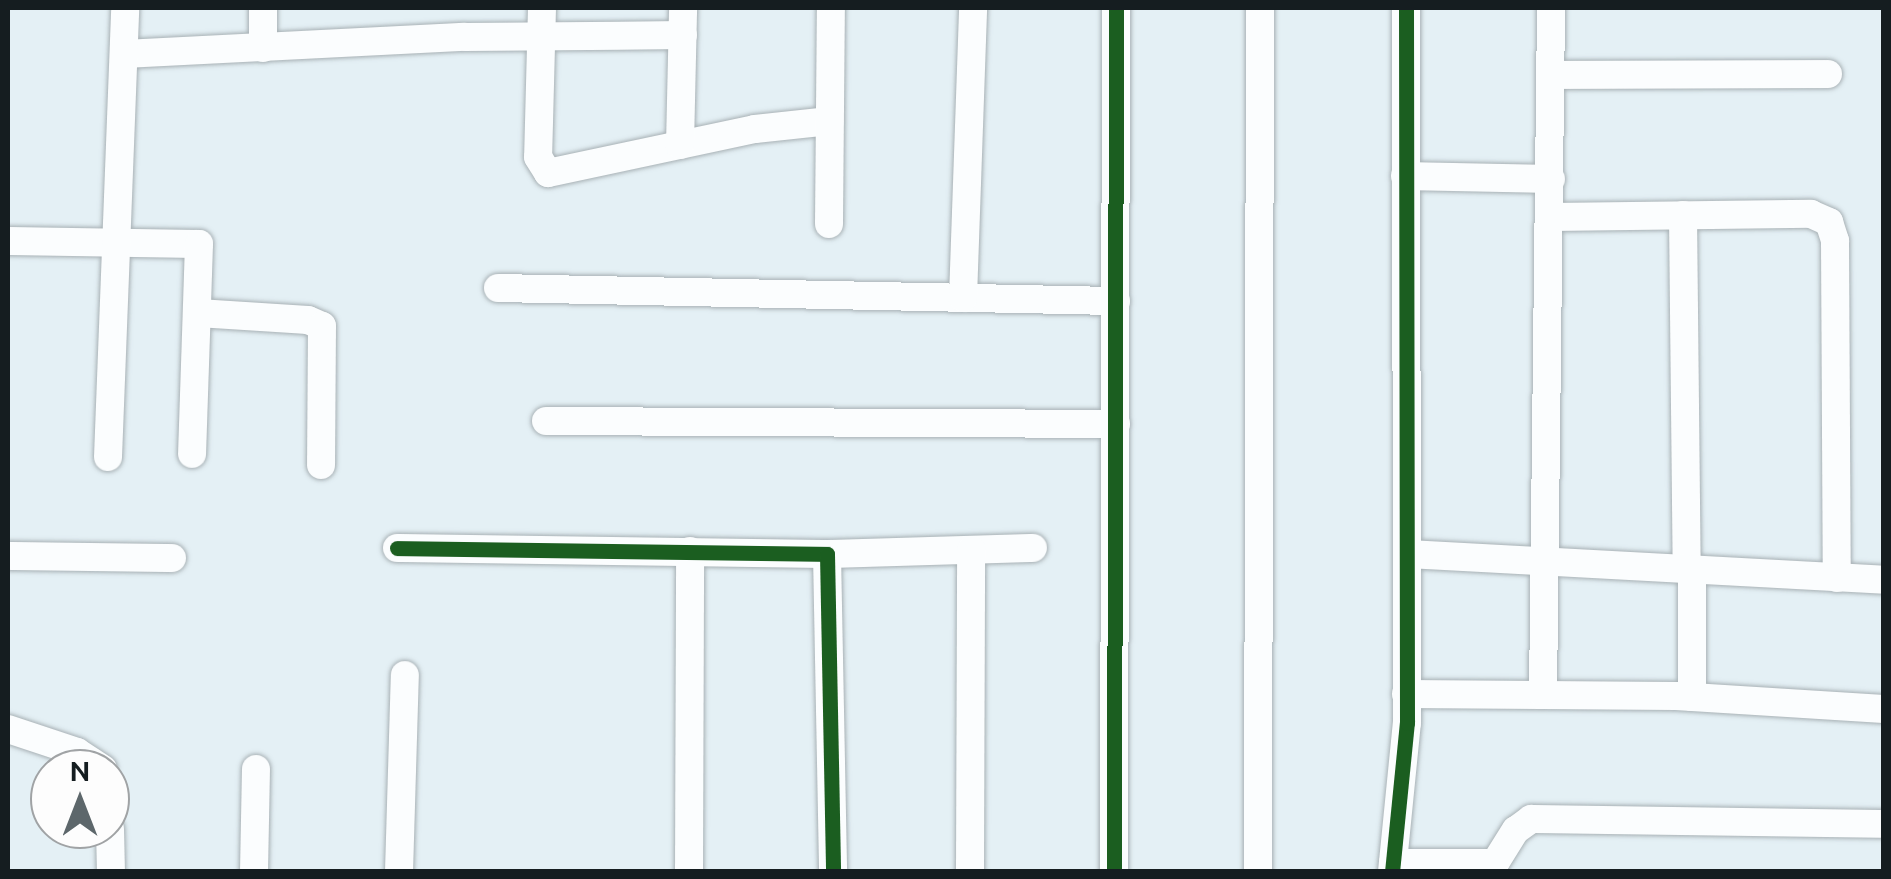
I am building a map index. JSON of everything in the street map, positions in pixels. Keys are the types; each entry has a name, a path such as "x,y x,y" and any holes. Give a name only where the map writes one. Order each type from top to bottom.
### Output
{"street":[{"path":"108,457 112,244 125,8"},
{"path":"262,48 264,8"},
{"path":"542,8 542,171 830,121"},
{"path":"830,224 831,8"},
{"path":"963,298 973,8"},
{"path":"1114,872 1116,8"},
{"path":"1258,872 1260,8"},
{"path":"1406,8 1406,694 1392,867 1496,863 1516,830 1531,819 1884,824"},
{"path":"1543,694 1551,8"},
{"path":"124,54 541,36 683,21 680,144"},
{"path":"1551,75 1828,74"},
{"path":"1406,176 1550,179"},
{"path":"1550,217 1811,214 1834,230 1837,578"},
{"path":"1683,216 1692,697"},
{"path":"8,241 199,244 192,454"},
{"path":"498,288 1116,301"},
{"path":"198,314 308,320 322,326 321,465"},
{"path":"546,421 1116,424"},
{"path":"397,548 827,554 1032,548"},
{"path":"970,872 971,550"},
{"path":"689,872 690,551"},
{"path":"827,554 833,872"},
{"path":"1408,554 1884,580"},
{"path":"8,556 172,558"},
{"path":"399,872 405,676"},
{"path":"1406,694 1692,697 1884,708"},
{"path":"8,729 67,749"},
{"path":"254,872 256,769"}],"cycle path":[{"path":"1114,872 1116,8"},
{"path":"1392,872 1407,723 1406,8"},
{"path":"397,548 827,554 833,872"}]}
